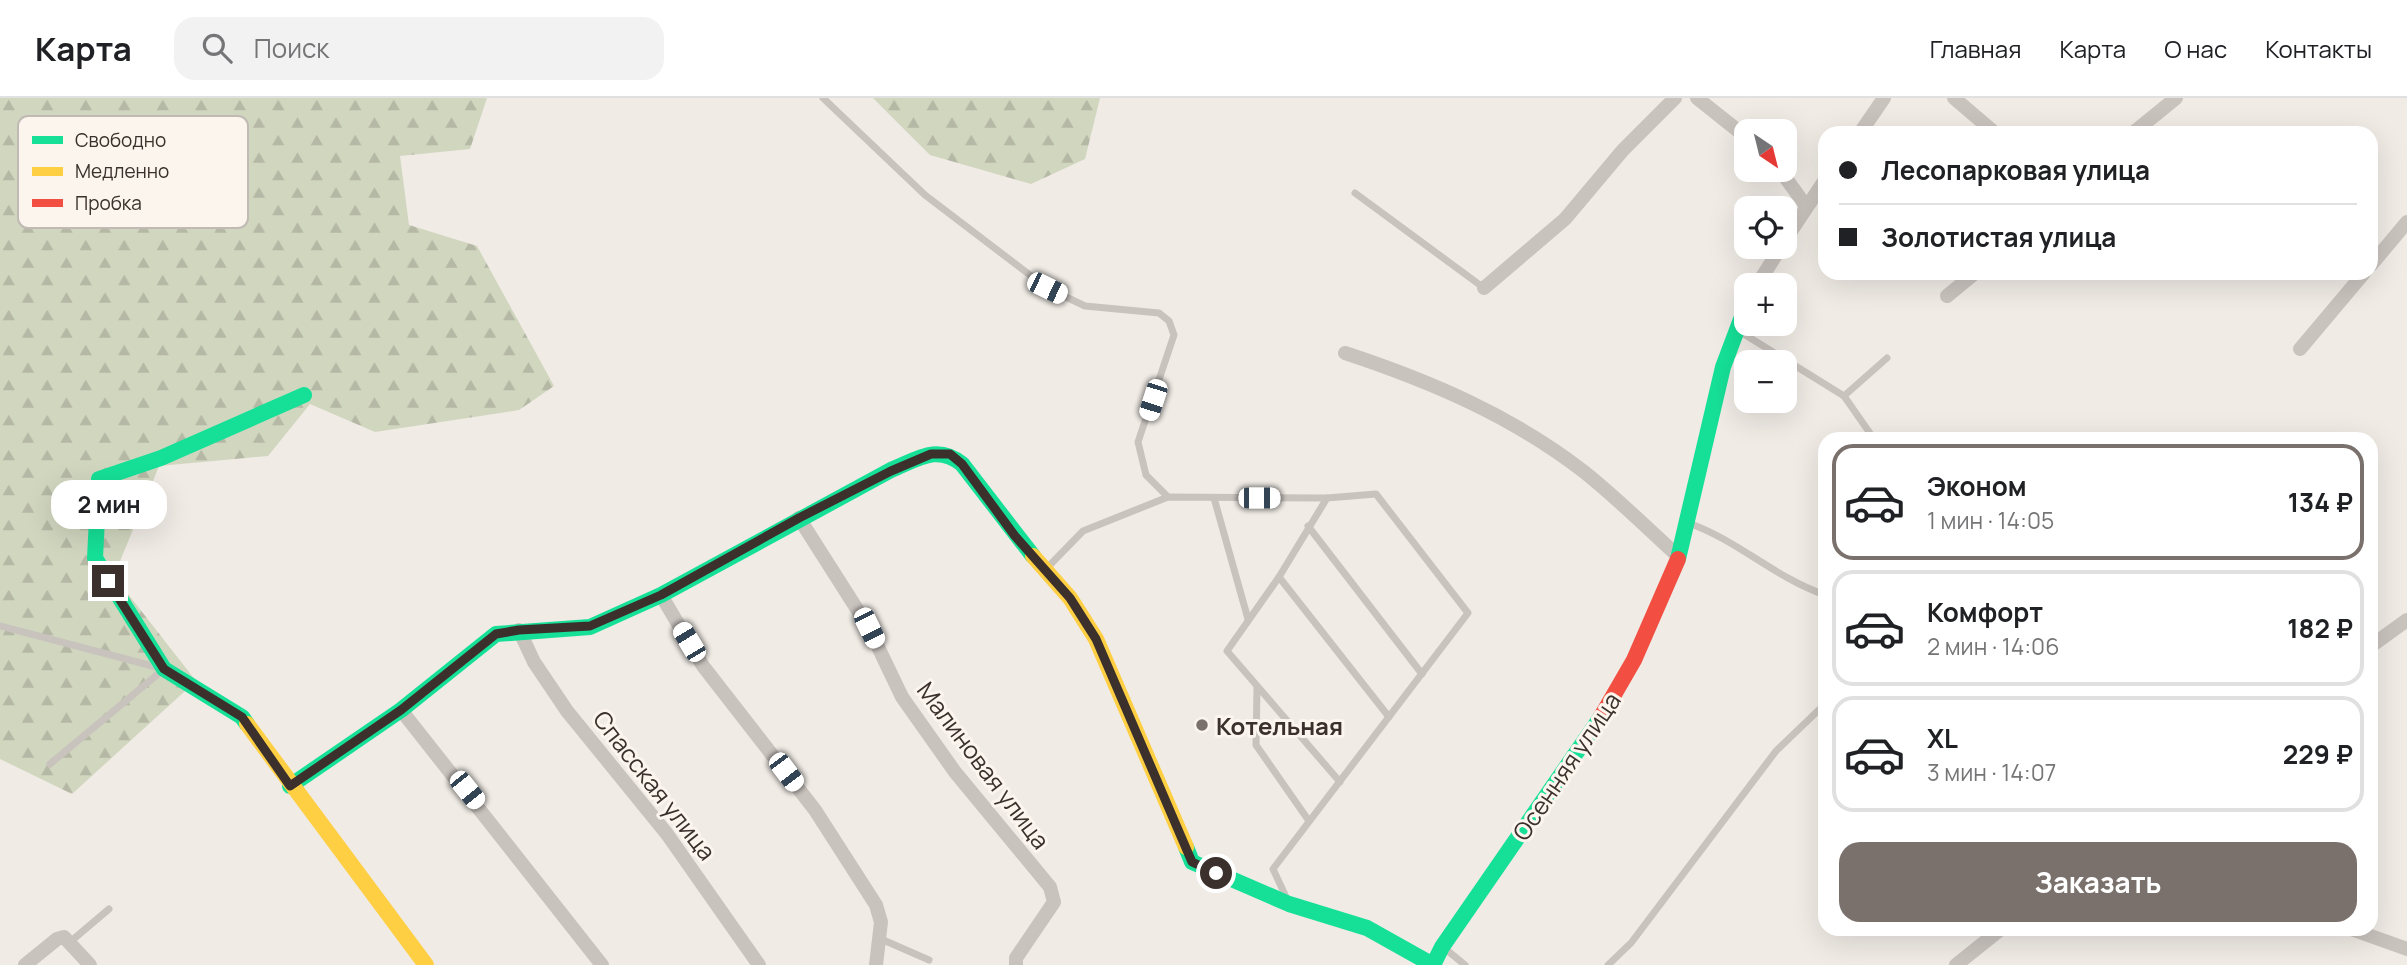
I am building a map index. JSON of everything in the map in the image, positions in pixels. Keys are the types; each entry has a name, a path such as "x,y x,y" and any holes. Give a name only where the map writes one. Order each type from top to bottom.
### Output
{"street":[{"path":"1484,288 1565,219 1623,150 1675,98"},
{"path":"1697,98 1734,127"},
{"path":"1865,126 1884,98"},
{"path":"1954,98 1986,126"},
{"path":"2142,126 2176,98"},
{"path":"1789,182 1807,206"},
{"path":"1797,221 1818,190"},
{"path":"2378,257 2407,222"},
{"path":"1947,296 1966,280"},
{"path":"2300,349 2358,280"},
{"name":"Осенняя улица","path":"1433,965 1442,947 1606,709 1643,646 1679,556 1717,385 1734,331"},
{"path":"1345,353 1418,377 1506,420 1583,471 1679,556"},
{"path":"304,395 161,458 99,479 94,558 164,669 242,717 290,786 426,965"},
{"path":"290,786 401,710 496,634 590,626 661,595 799,518 891,471 931,454 950,454 962,464 1015,536 1070,598 1096,639 1192,862 1289,904 1367,928 1433,965"},
{"name":"Малиновая улица","path":"799,518 869,628 902,697 955,772 1050,887 1054,902 1016,958 1016,965"},
{"path":"661,595 702,666 822,820 876,905 881,922 876,965"},
{"path":"2378,641 2407,620"},
{"name":"Спасская улица","path":"519,630 534,662 567,711 667,834 759,965"},
{"path":"401,710 602,965"},
{"path":"1956,965 1992,936"},
{"path":"2371,936 2407,949"},
{"path":"25,965 57,939 67,939 90,965"}],"lane":[{"path":"823,98 925,195 1047,288 1085,306 1159,313 1169,321 1174,335 1138,442 1146,475 1168,496"},
{"path":"1355,193 1484,288"},
{"path":"1748,336 1844,396 1869,432"},
{"path":"1844,396 1887,358"},
{"path":"1045,570 1083,531 1168,496 1326,498 1376,494 1468,613 1273,869 1289,904"},
{"path":"1214,498 1248,619"},
{"path":"1326,498 1279,577 1227,651 1340,782"},
{"path":"1687,523 1712,532 1793,583 1818,592"},
{"path":"1308,526 1422,674"},
{"path":"1279,577 1389,717"},
{"path":"0,626 164,669"},
{"path":"50,764 164,669"},
{"path":"1257,686 1256,746 1309,821"},
{"path":"1608,965 1631,943 1776,751 1818,711"},
{"path":"67,939 109,909"},
{"path":"881,939 929,960"},
{"path":"1442,947 1465,965"}],"green space":[{"path":"0,98 487,98 470,149 400,156 409,225 477,246 554,386 519,410 375,432 310,404 268,456 159,466 114,576 196,681 72,794 0,759"},
{"path":"873,98 1100,98 1085,159 1031,184 930,155"}],"traffic: fast":[{"path":"1678,559 1723,367 1735,336"},
{"path":"247,724 242,717 164,669 95,558 99,479 161,458 304,395"},
{"path":"290,786 401,710 496,634 590,627 661,595 891,470 927,455 944,455 962,464 1033,556"},
{"path":"1186,847 1192,862 1289,904 1367,928 1433,965 1442,947 1601,717"}],"traffic: slow":[{"path":"1033,556 1070,598 1096,639 1186,847"},
{"path":"247,724 426,965"}],"traffic: jam":[{"path":"1601,717 1634,660 1678,559"}],"place":[{"name":"Котельная","path":"1202,725"}],"route":[{"path":"108,581 164,669 242,717 290,786 401,710 496,634 590,626 661,595 799,518 891,471 931,454 950,454 962,464 1015,536 1070,598 1096,639 1192,862 1216,873"}]}
